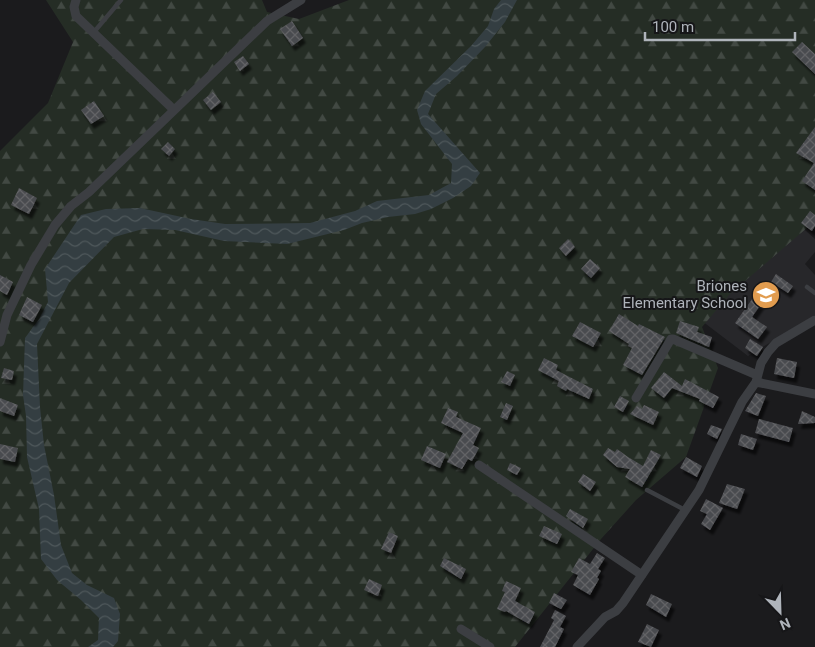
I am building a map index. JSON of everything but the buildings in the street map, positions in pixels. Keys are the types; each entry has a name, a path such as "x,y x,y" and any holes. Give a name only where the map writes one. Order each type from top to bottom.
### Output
{"street":[{"path":"76,0 74,12 174,110"},
{"path":"0,342 3,313 56,225 71,206 89,192 267,21 301,0"},
{"path":"577,647 605,618 616,611 623,603 699,490 768,352 776,344 815,320"},
{"path":"636,398 673,339 756,379 815,394"},
{"path":"479,465 642,575"},
{"path":"461,629 490,647"}],"lane":[{"path":"94,32 121,0"},
{"path":"807,287 815,293"},
{"path":"647,490 685,510"}],"shaded area":[{"name":"Briones Elementary School","path":"787,214 815,239 815,252 805,264 815,275 815,315 748,356 698,318"}],"green space":[{"path":"46,0 262,0 267,12 299,19 349,0 815,0 815,221 730,294 702,327 718,368 686,457 636,500 601,539 515,647 0,647 0,151 48,103 73,42"}],"water":[{"path":"501,0 517,0 505,22 485,47 457,76 436,94 428,114 480,173 471,186 453,198 431,209 415,214 388,217 362,223 344,230 287,244 224,241 175,230 143,229 114,237 69,283 37,344 40,407 44,445 61,545 72,573 87,585 114,598 120,614 118,641 113,647 88,647 98,640 99,618 57,580 41,559 39,509 27,457 26,416 23,395 25,338 39,319 48,302 45,269 81,215 106,209 140,208 225,224 310,223 355,211 377,201 429,195 451,183 452,164 421,124 417,110 425,91 471,46 488,26 494,9"}],"place":[{"name":"Briones Elementary School","path":"766,295"}]}
